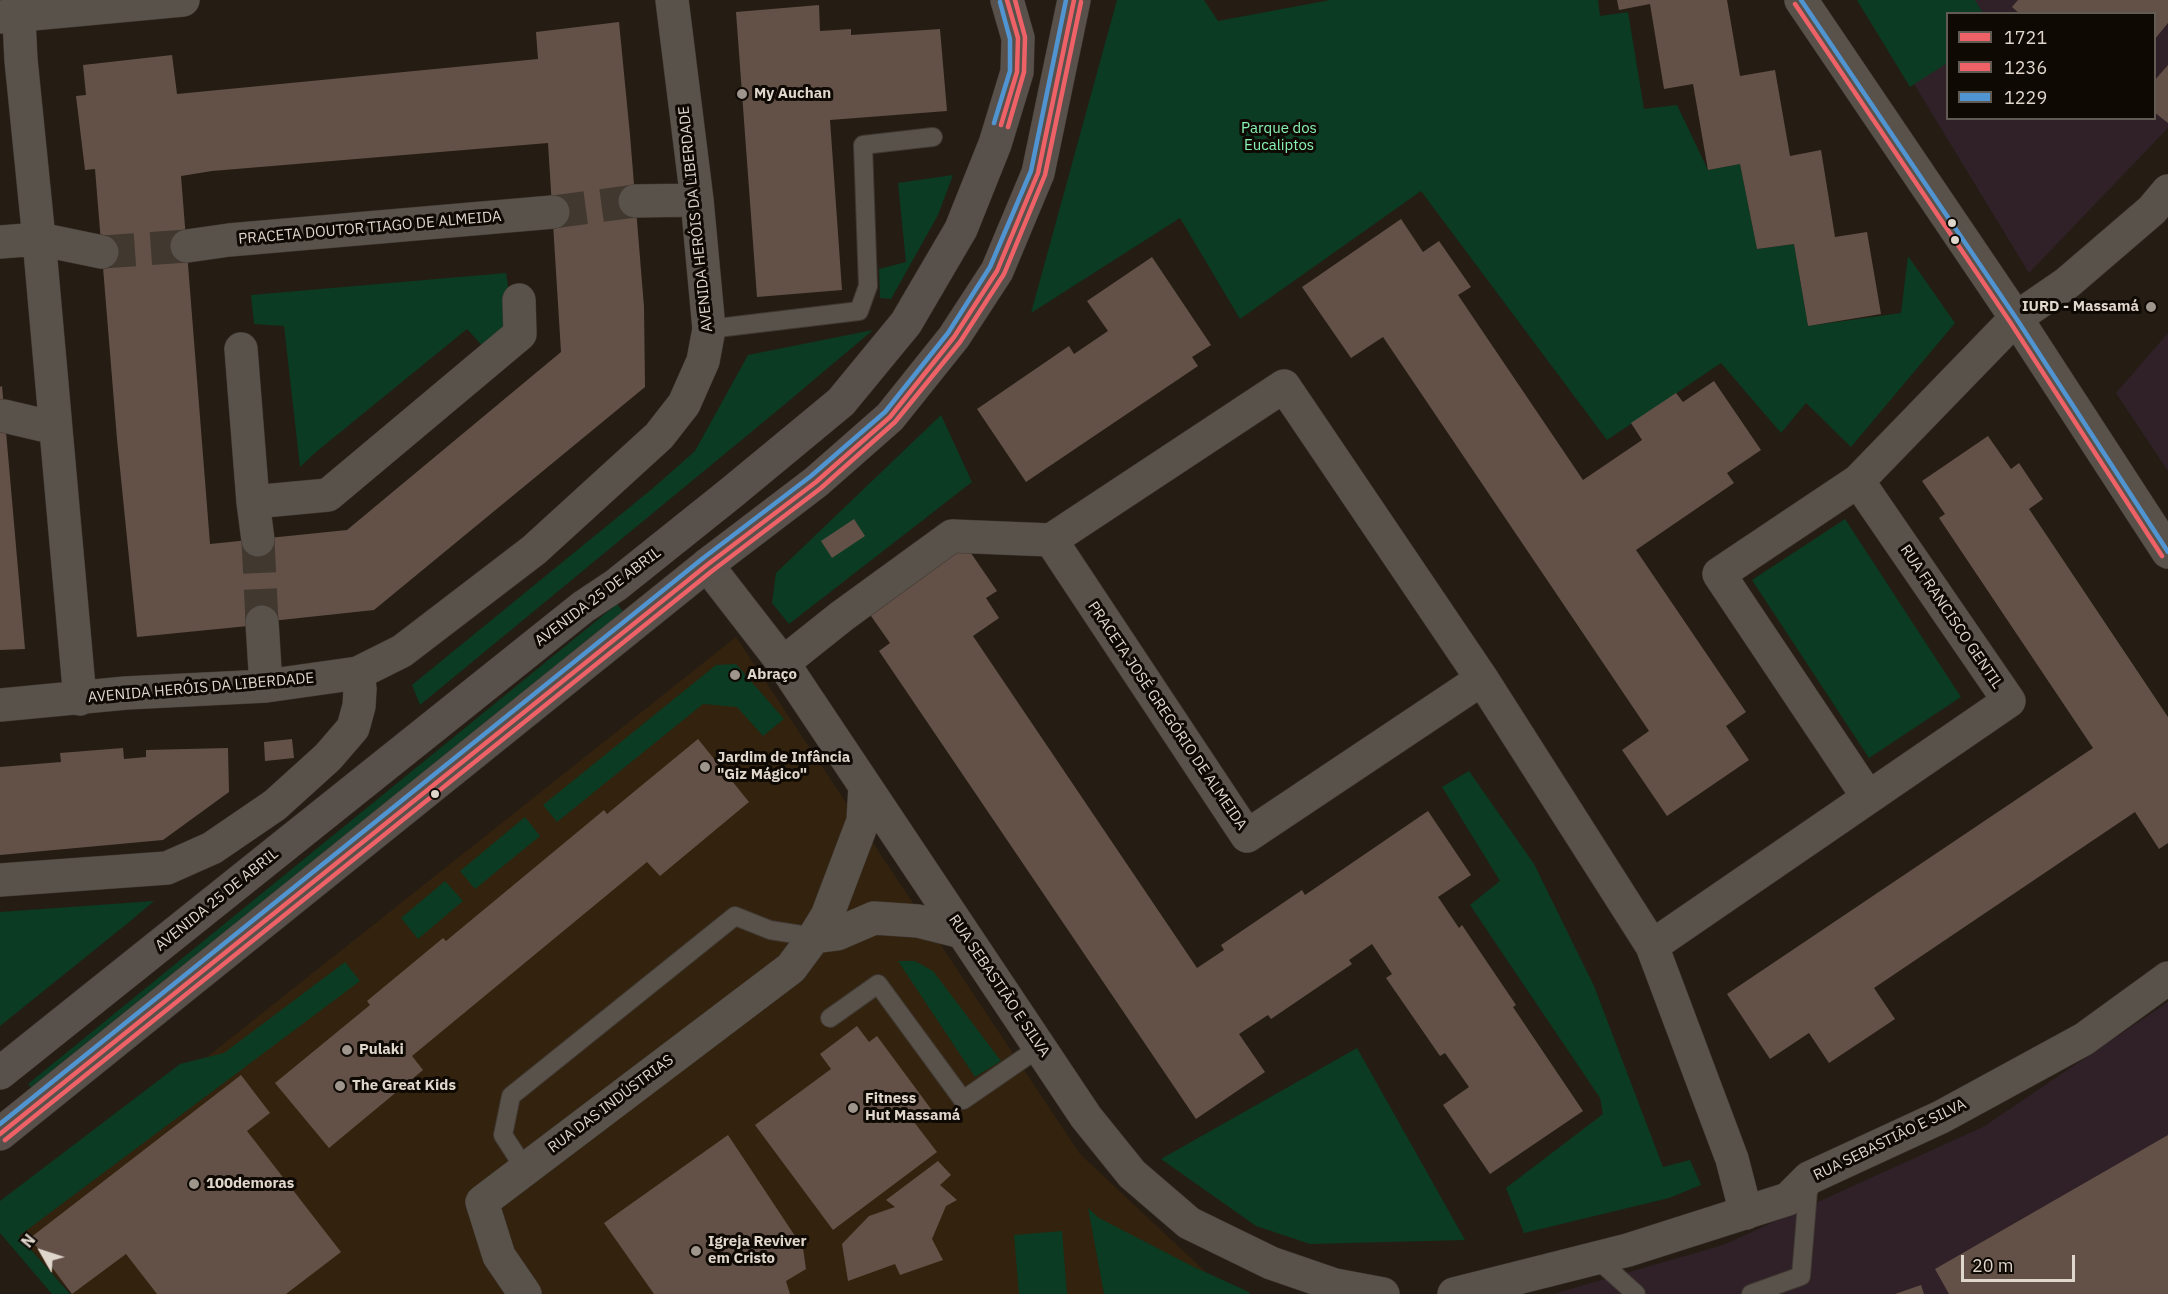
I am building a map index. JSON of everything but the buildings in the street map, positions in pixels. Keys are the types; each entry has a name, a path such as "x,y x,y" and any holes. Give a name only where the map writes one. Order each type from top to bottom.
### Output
{"main road":[{"name":"AVENIDA 25 DE ABRIL","path":"0,1073 583,607 616,585 678,536 841,402 906,323 961,230 995,144 1017,72 1018,38 1007,0"},
{"path":"0,1134 707,565 816,482 890,417 954,338 997,271 1038,173 1074,0"}],"street":[{"path":"80,699 39,239 21,60 12,11 183,0"},
{"name":"AVENIDA HERÓIS DA LIBERDADE","path":"0,705 126,693 266,686 358,674 402,651 534,550 659,436 684,404 703,362 709,329 697,200 672,0"},
{"path":"1801,0 2016,318 2168,552"},
{"path":"1868,797 1719,574 1858,481 2016,318 2067,283 2152,210 2168,191"},
{"path":"635,201 697,200"},
{"name":"PRACETA DOUTOR TIAGO DE ALMEIDA","path":"187,246 229,240 553,212"},
{"path":"0,242 39,239 102,252"},
{"path":"253,502 328,495 520,334 519,300"},
{"path":"241,349 258,540"},
{"path":"783,663 842,616 952,536 1051,540 1284,386 1482,679 1652,946 1732,1159 1746,1213"},
{"path":"4,416 55,428"},
{"name":"RUA FRANCISCO GENTIL","path":"1652,946 2008,701 1858,481"},
{"name":"PRACETA JOSÉ GREGÓRIO DE ALMEIDA","path":"1051,540 1247,836 1482,679"},
{"name":"RUA SEBASTIÃO E SILVA","path":"707,565 783,663 1086,1117 1132,1174 1190,1222 1271,1263 1335,1285 1383,1294"},
{"path":"262,622 266,686"},
{"path":"0,880 167,868 212,848 275,805 328,756 353,728 359,706 358,674"},
{"name":"RUA DAS INDÚSTRIAS","path":"525,1294 499,1256 482,1202 791,968 827,916 863,821 865,786"},
{"path":"814,937 837,934 874,918 918,921 962,932"},
{"name":"RUA SEBASTIÃO E SILVA","path":"1454,1294 1537,1284 1596,1258 1788,1199 1809,1178 1941,1117 2084,1039 2168,978"}],"lane":[{"path":"709,329 859,310 868,286 863,145 933,137"},
{"path":"525,1169 503,1135 511,1096 716,931 735,916 770,930 814,937"},
{"path":"830,1018 878,984 963,1100 1040,1047"},
{"path":"1750,1294 1801,1276 1809,1178"},
{"path":"1596,1258 1636,1294"}],"shaded area":[{"path":"1863,0 2168,0 2168,128 2029,273"},
{"path":"2168,333 2168,471 2116,393"},
{"path":"736,637 1080,1154 1229,1294 72,1294 3,1219"},
{"path":"2168,1002 2168,1294 1553,1294 1723,1245 1983,1127"}],"green space":[{"name":"Parque dos Eucaliptos","path":"1117,0 1204,0 1218,21 1330,0 1598,0 1600,16 1628,12 1644,109 1677,105 1708,170 1740,164 1757,249 1794,244 1808,326 1901,313 1908,256 1955,323 1851,447 1806,403 1781,433 1721,363 1607,440 1421,191 1240,319 1180,218 1031,313"},
{"path":"1857,0 1975,0 1982,12 1946,12 1946,64 1910,87"},
{"path":"953,175 938,215 891,299 880,298 879,269 906,262 898,183"},
{"path":"506,273 514,324 486,350 467,329 300,467 284,326 254,324 251,295"},
{"path":"873,330 420,705 412,685 652,489 695,451 748,355"},
{"path":"941,415 972,482 789,624 772,603 776,573"},
{"path":"1845,519 1961,697 1869,758 1752,580"},
{"path":"617,604 627,616 38,1095 28,1084"},
{"path":"736,664 784,719 763,736 737,707 703,704 557,822 543,805 716,665"},
{"path":"1469,771 1534,864 1594,986 1663,1167 1690,1160 1701,1185 1669,1198 1524,1233 1506,1188 1603,1114 1600,1098 1470,905 1500,881 1442,787"},
{"path":"525,817 540,836 475,889 460,871"},
{"path":"445,881 463,901 418,939 401,918"},
{"path":"154,901 128,923 0,1026 0,912"},
{"path":"898,961 915,961 933,971 1001,1061 975,1077"},
{"path":"345,962 360,981 19,1236 70,1294 52,1294 0,1233 0,1201 180,1064 224,1053"},
{"path":"1357,1048 1465,1240 1310,1244 1256,1226 1161,1159"},
{"path":"1088,1208 1099,1218 1250,1294 1104,1294"},
{"path":"1062,1231 1067,1294 1019,1294 1014,1235"}],"tunnel":[{"path":"553,212 635,201"},
{"path":"102,252 187,246"},
{"path":"258,540 262,622"}],"transit line":[{"name":"1721","path":"1001,125 1017,72 1018,38 1007,0"},
{"name":"1236","path":"1008,127 1024,72 1025,37 1015,0"},
{"name":"1229","path":"0,1124 702,559 811,476 885,412 948,333 990,267 1031,171 1066,0"},
{"name":"1721","path":"0,1134 707,565 816,482 890,417 954,337 997,271 1038,173 1074,0"},
{"path":"1801,0 2016,318 2168,552"},
{"name":"1229","path":"994,123 1010,71 1010,39 1000,2"},
{"name":"1236","path":"5,1140 712,571 821,488 895,422 960,342 1004,274 1045,175 1081,2"},
{"name":"1236","path":"1795,4 2010,322 2162,556"}],"place":[{"name":"My Auchan","path":"742,94"},
{"name":"IURD - Massamá","path":"2151,307"},
{"name":"Abraço","path":"735,675"},
{"name":"Jardim de Infância \"Giz Mágico\"","path":"705,767"},
{"name":"Pulaki","path":"347,1050"},
{"name":"The Great Kids","path":"340,1086"},
{"name":"Fitness Hut Massamá","path":"853,1108"},
{"name":"100demoras","path":"194,1184"},
{"name":"Igreja Reviver em Cristo","path":"696,1251"}]}
